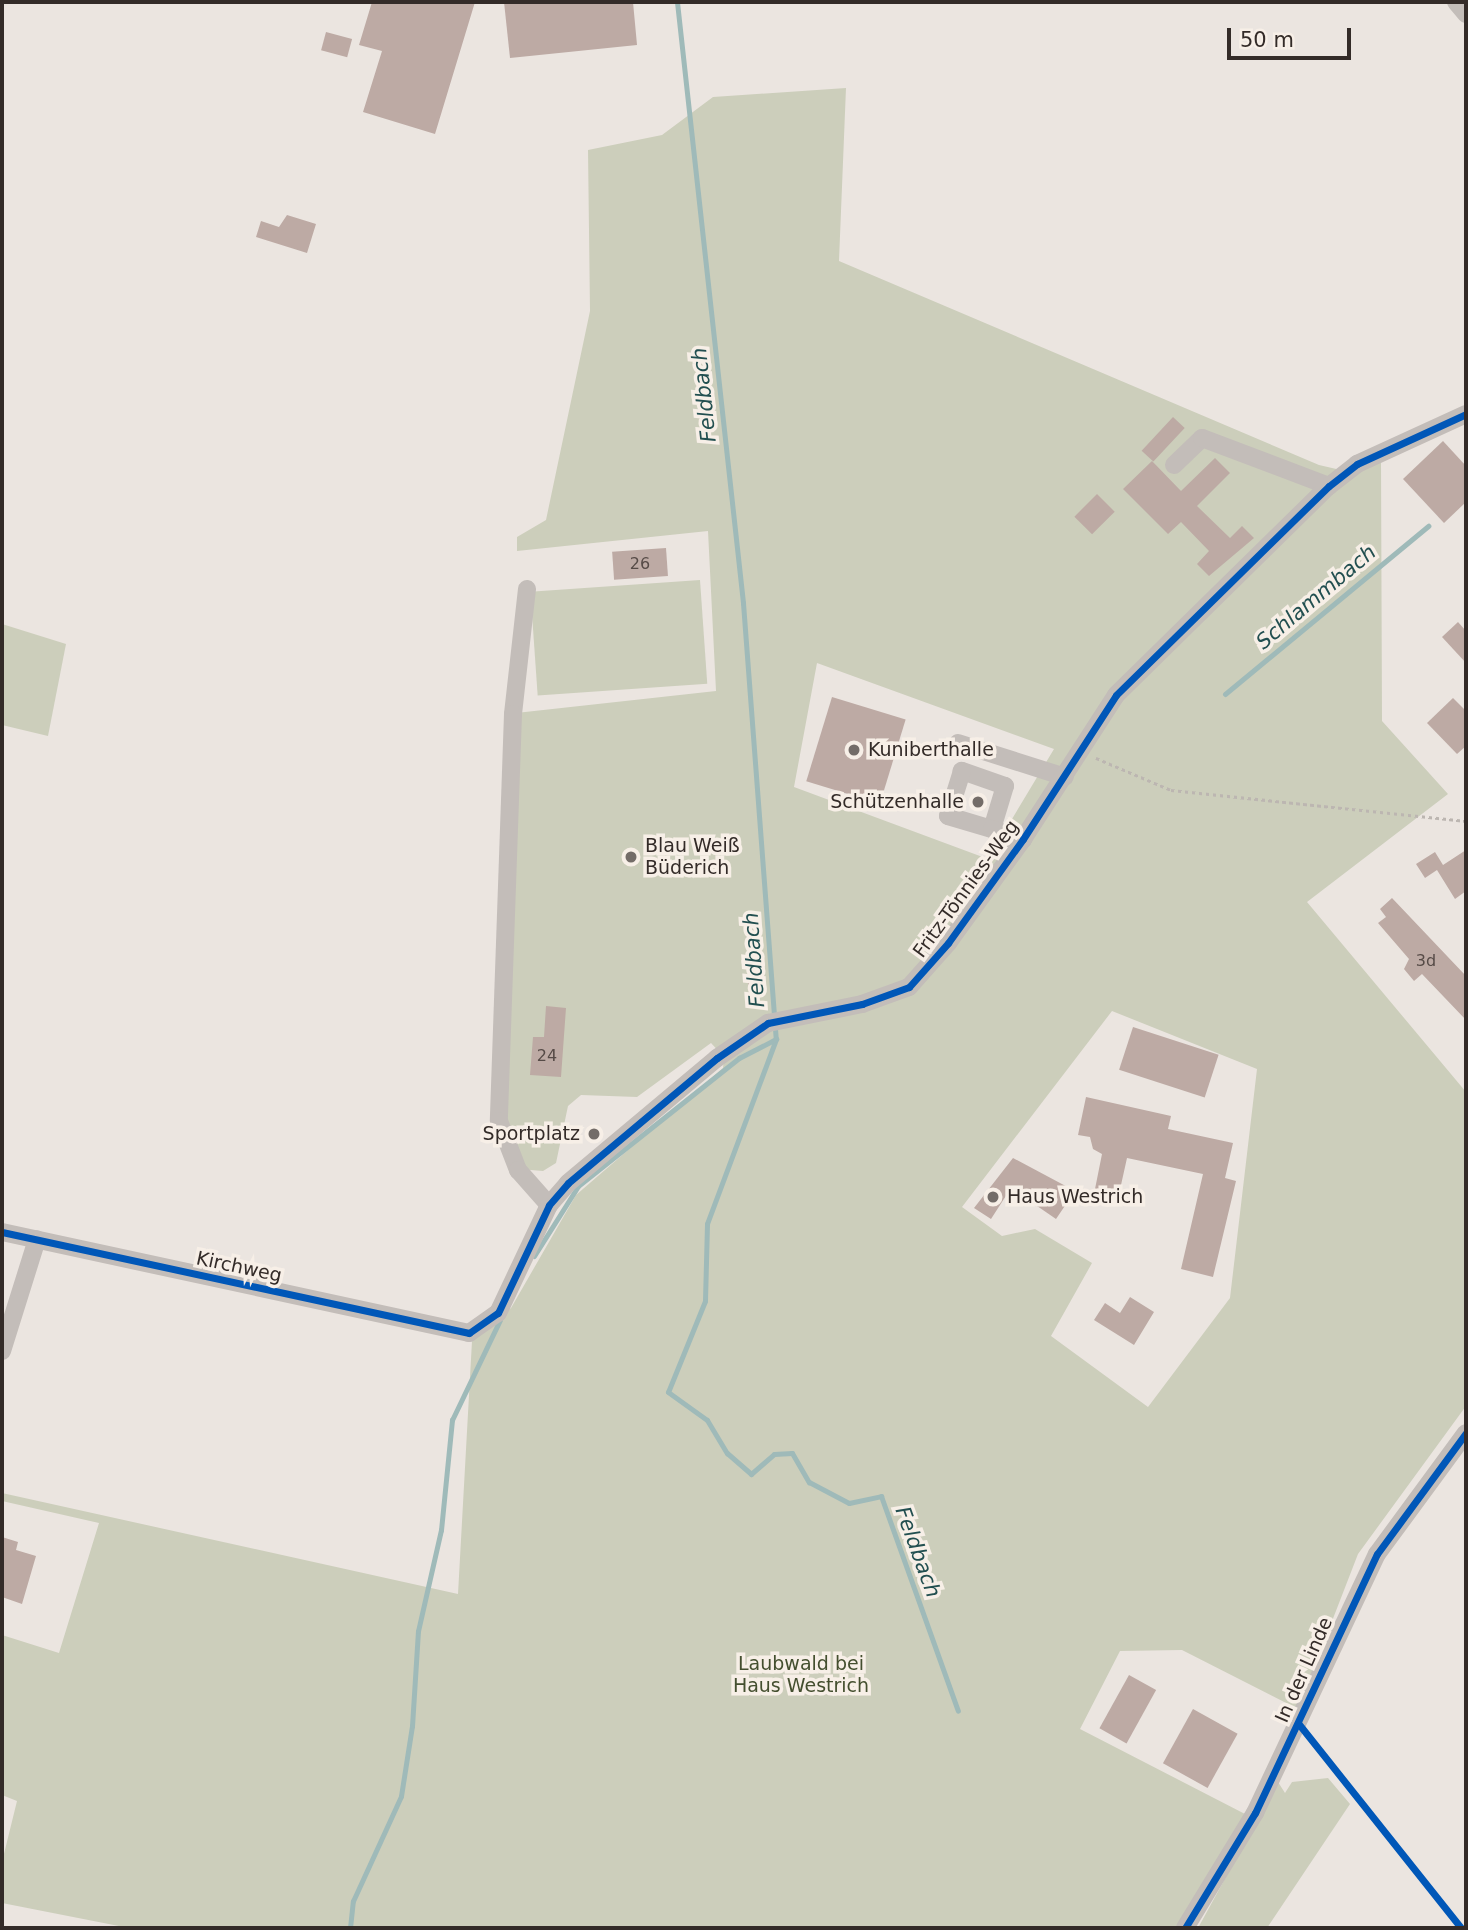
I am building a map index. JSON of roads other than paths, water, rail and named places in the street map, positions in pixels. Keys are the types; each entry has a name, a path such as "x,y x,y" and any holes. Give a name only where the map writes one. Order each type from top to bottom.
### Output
{"street":[{"path":"1456,2 1466,14"},
{"name":"Fritz-Tönnies-Weg","path":"469,1333 498,1314 549,1205 717,1058 774,1022 887,998 908,987 948,943 1023,839 1116,695 1329,486 1368,458 1466,414"},
{"path":"1174,465 1202,438 1329,486"},
{"path":"527,589 513,714 499,1121 518,1170 549,1205"},
{"path":"958,743 1065,777"},
{"path":"992,829 1023,839"},
{"name":"Kirchweg","path":"2,1232 469,1333"},
{"path":"2,1351 37,1239"},
{"name":"In der Linde","path":"1185,1928 1255,1813 1377,1554 1466,1433"}],"waterway":[{"name":"Feldbach","path":"677,2 743,603 776,1039 707,1224 705,1301 668,1392 707,1420 727,1453 751,1474 774,1454 792,1453 809,1482 849,1503 881,1496 958,1711"},
{"name":"Schlammbach","path":"1225,694 1428,526"},
{"path":"534,1256 578,1186 739,1058 776,1039"},
{"path":"350,1928 353,1901 401,1796 412,1726 418,1631 441,1530 452,1420 500,1320"}],"place":[{"name":"Kuniberthalle","path":"854,750"},
{"name":"Schützenhalle","path":"978,802"},
{"name":"Blau Weiß Büderich","path":"631,857"},
{"name":"Sportplatz","path":"594,1134"},
{"name":"Haus Westrich","path":"993,1197"}],"park label":[{"name":"Laubwald bei Haus Westrich","path":"801,1675"}]}
